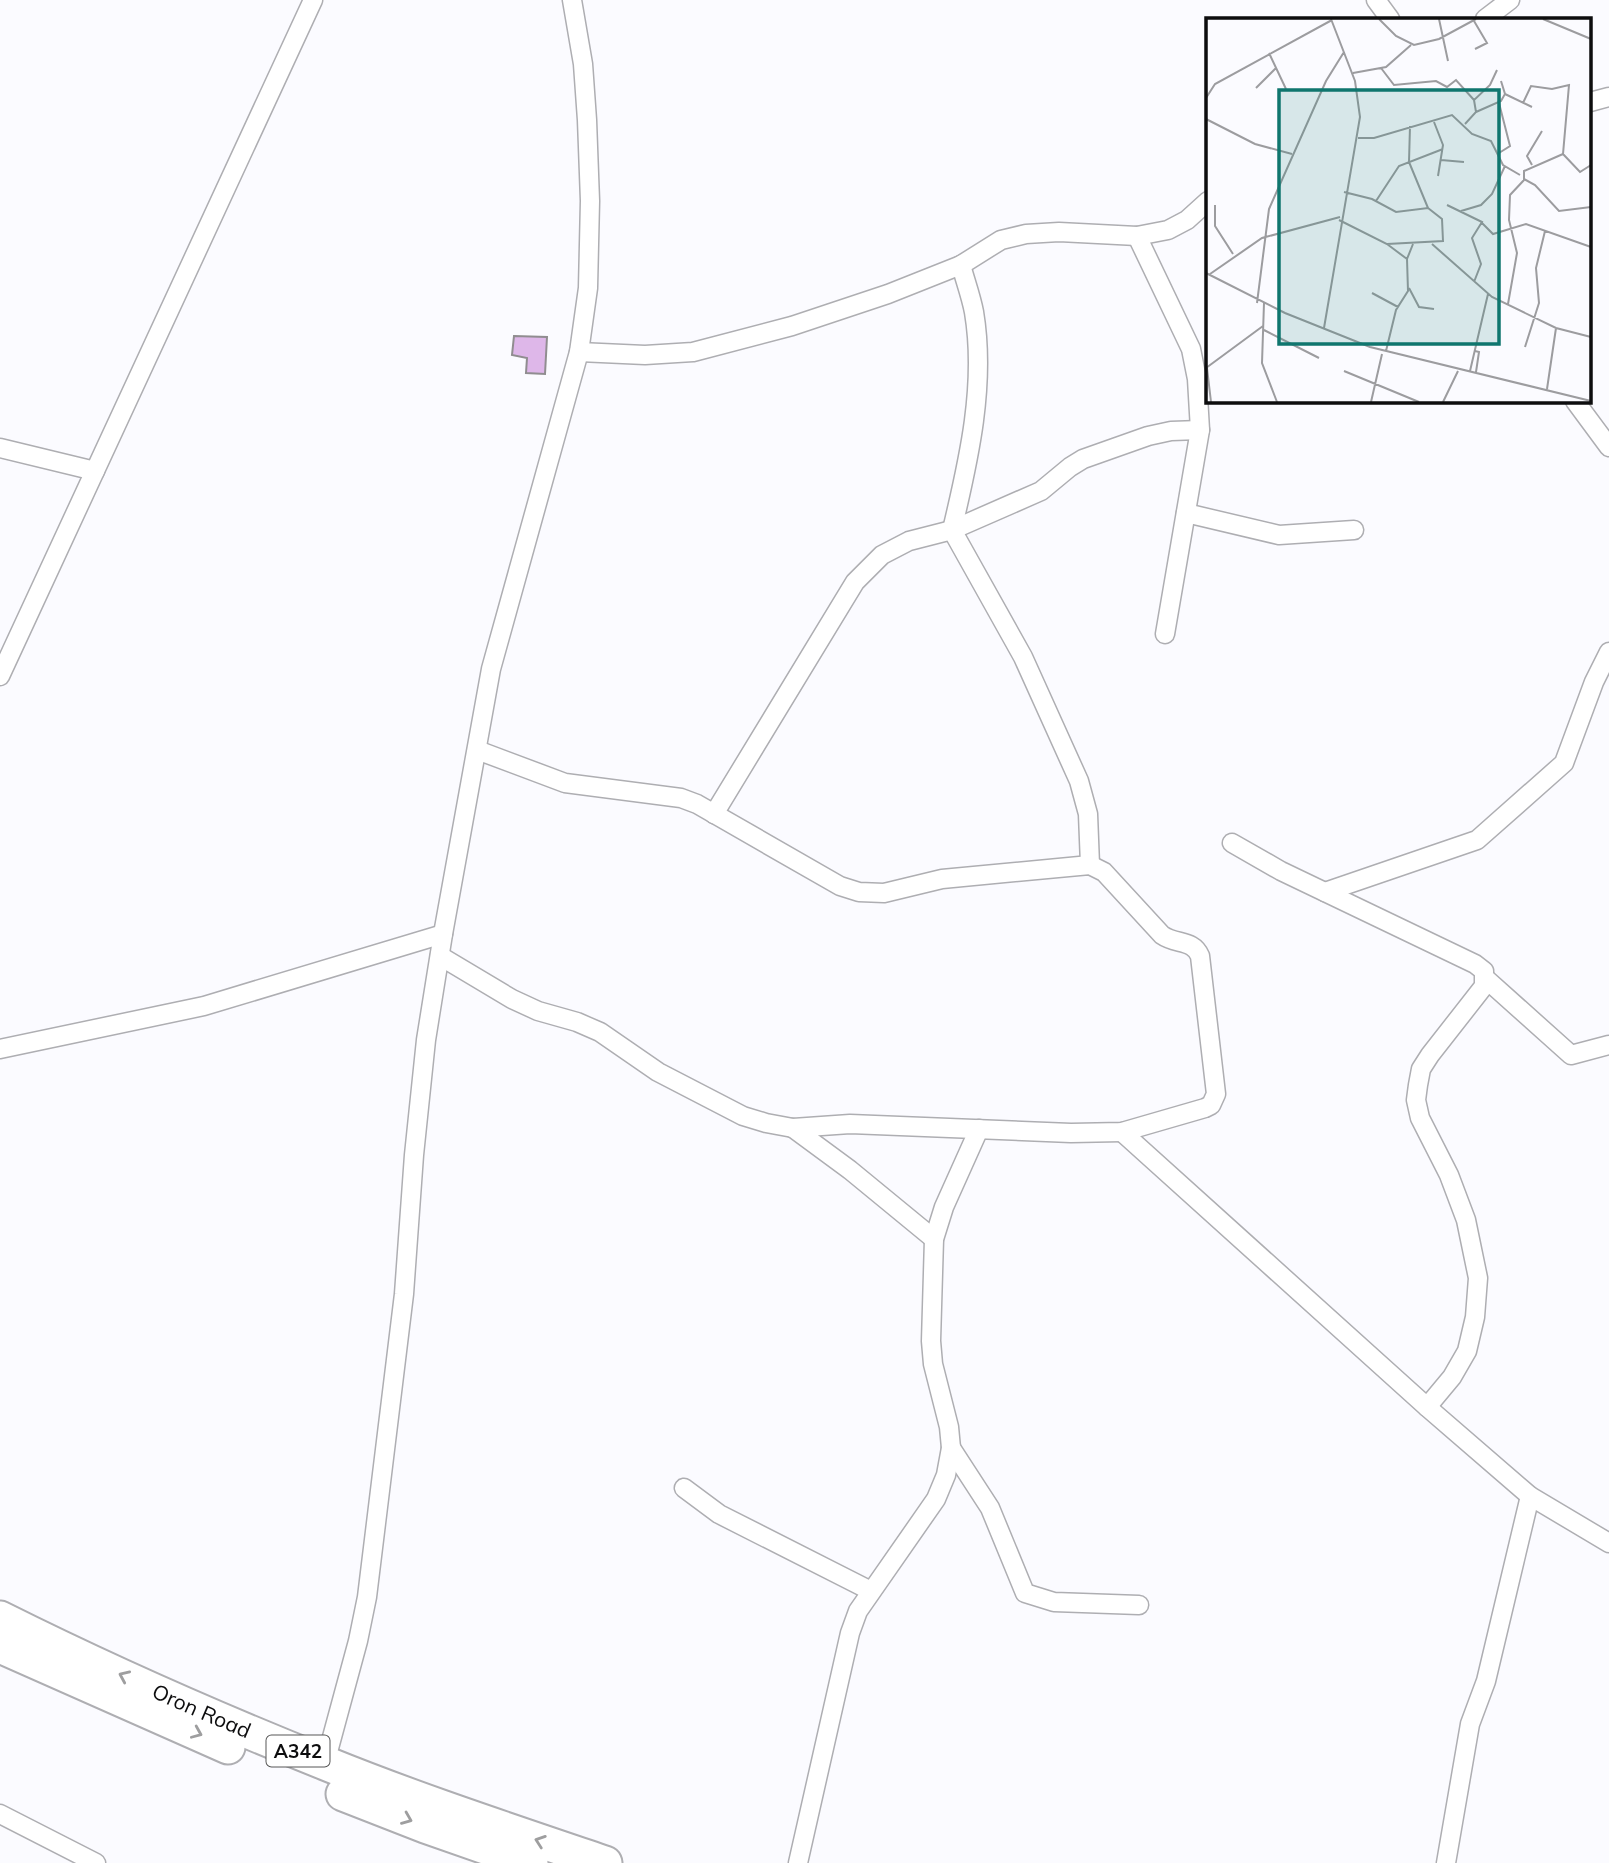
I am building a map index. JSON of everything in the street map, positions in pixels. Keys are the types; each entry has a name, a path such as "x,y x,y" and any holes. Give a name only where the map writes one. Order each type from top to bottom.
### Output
{"highway":[{"name":"Oron Road","path":"0,1618 151,1688 325,1763 469,1817 605,1863"},
{"name":"A342","path":"0,1646 296,1775 425,1826 531,1863"}],"street":[{"path":"0,676 313,0"},
{"path":"325,1763 368,1597 404,1294 426,1040 443,934 491,669 579,352 588,288 590,201 583,64 572,0"},
{"path":"1376,0 1389,18"},
{"path":"1486,18 1510,0"},
{"path":"1592,101 1609,97"},
{"path":"579,352 645,355 693,352 792,326 888,294 961,265 1001,240 1026,233 1059,232 1137,236 1168,230 1187,220 1206,203"},
{"path":"1137,236 1191,349 1197,379 1200,430 1166,634"},
{"path":"961,265 974,311 978,359 965,473 952,530 1023,657 1079,781 1088,814 1090,865"},
{"path":"1577,402 1609,447"},
{"path":"714,814 855,582 882,555 909,541 952,530 1041,491 1083,459 1148,436 1171,431 1200,430"},
{"path":"0,448 95,471"},
{"path":"1186,513 1279,535 1354,530"},
{"path":"1325,892 1477,840 1564,764 1594,682 1609,652"},
{"path":"440,956 512,999 538,1011 600,1032 658,1072 743,1116 793,1128 850,1124 1072,1133 1122,1132 1211,1105 1216,1094 1197,949 1189,943 1174,942 1162,935 1104,872 1090,865 942,879 884,893 859,892 840,886 697,804 665,794 598,789 565,783 477,750"},
{"path":"1232,843 1325,892 1475,964 1484,971 1484,986 1421,1069 1416,1100 1420,1118 1450,1175 1466,1220 1478,1278 1475,1317 1467,1351 1452,1377 1427,1407"},
{"path":"0,1049 204,1006 443,934"},
{"path":"1485,978 1571,1055 1609,1045"},
{"path":"793,1128 850,1170 934,1239"},
{"path":"798,1863 850,1633 858,1611 936,1499 946,1475 951,1448 949,1427 933,1364 930,1340 934,1239 944,1207 979,1129"},
{"path":"1122,1132 1427,1407 1530,1496 1609,1543"},
{"path":"951,1448 990,1508 1025,1593 1054,1602 1139,1605"},
{"path":"684,1488 719,1514 871,1591"},
{"path":"1446,1863 1471,1724 1486,1681 1530,1496"},
{"path":"0,1814 96,1863"}],"building":[{"path":"514,336 547,337 545,374 526,373 527,358 512,355"}]}
